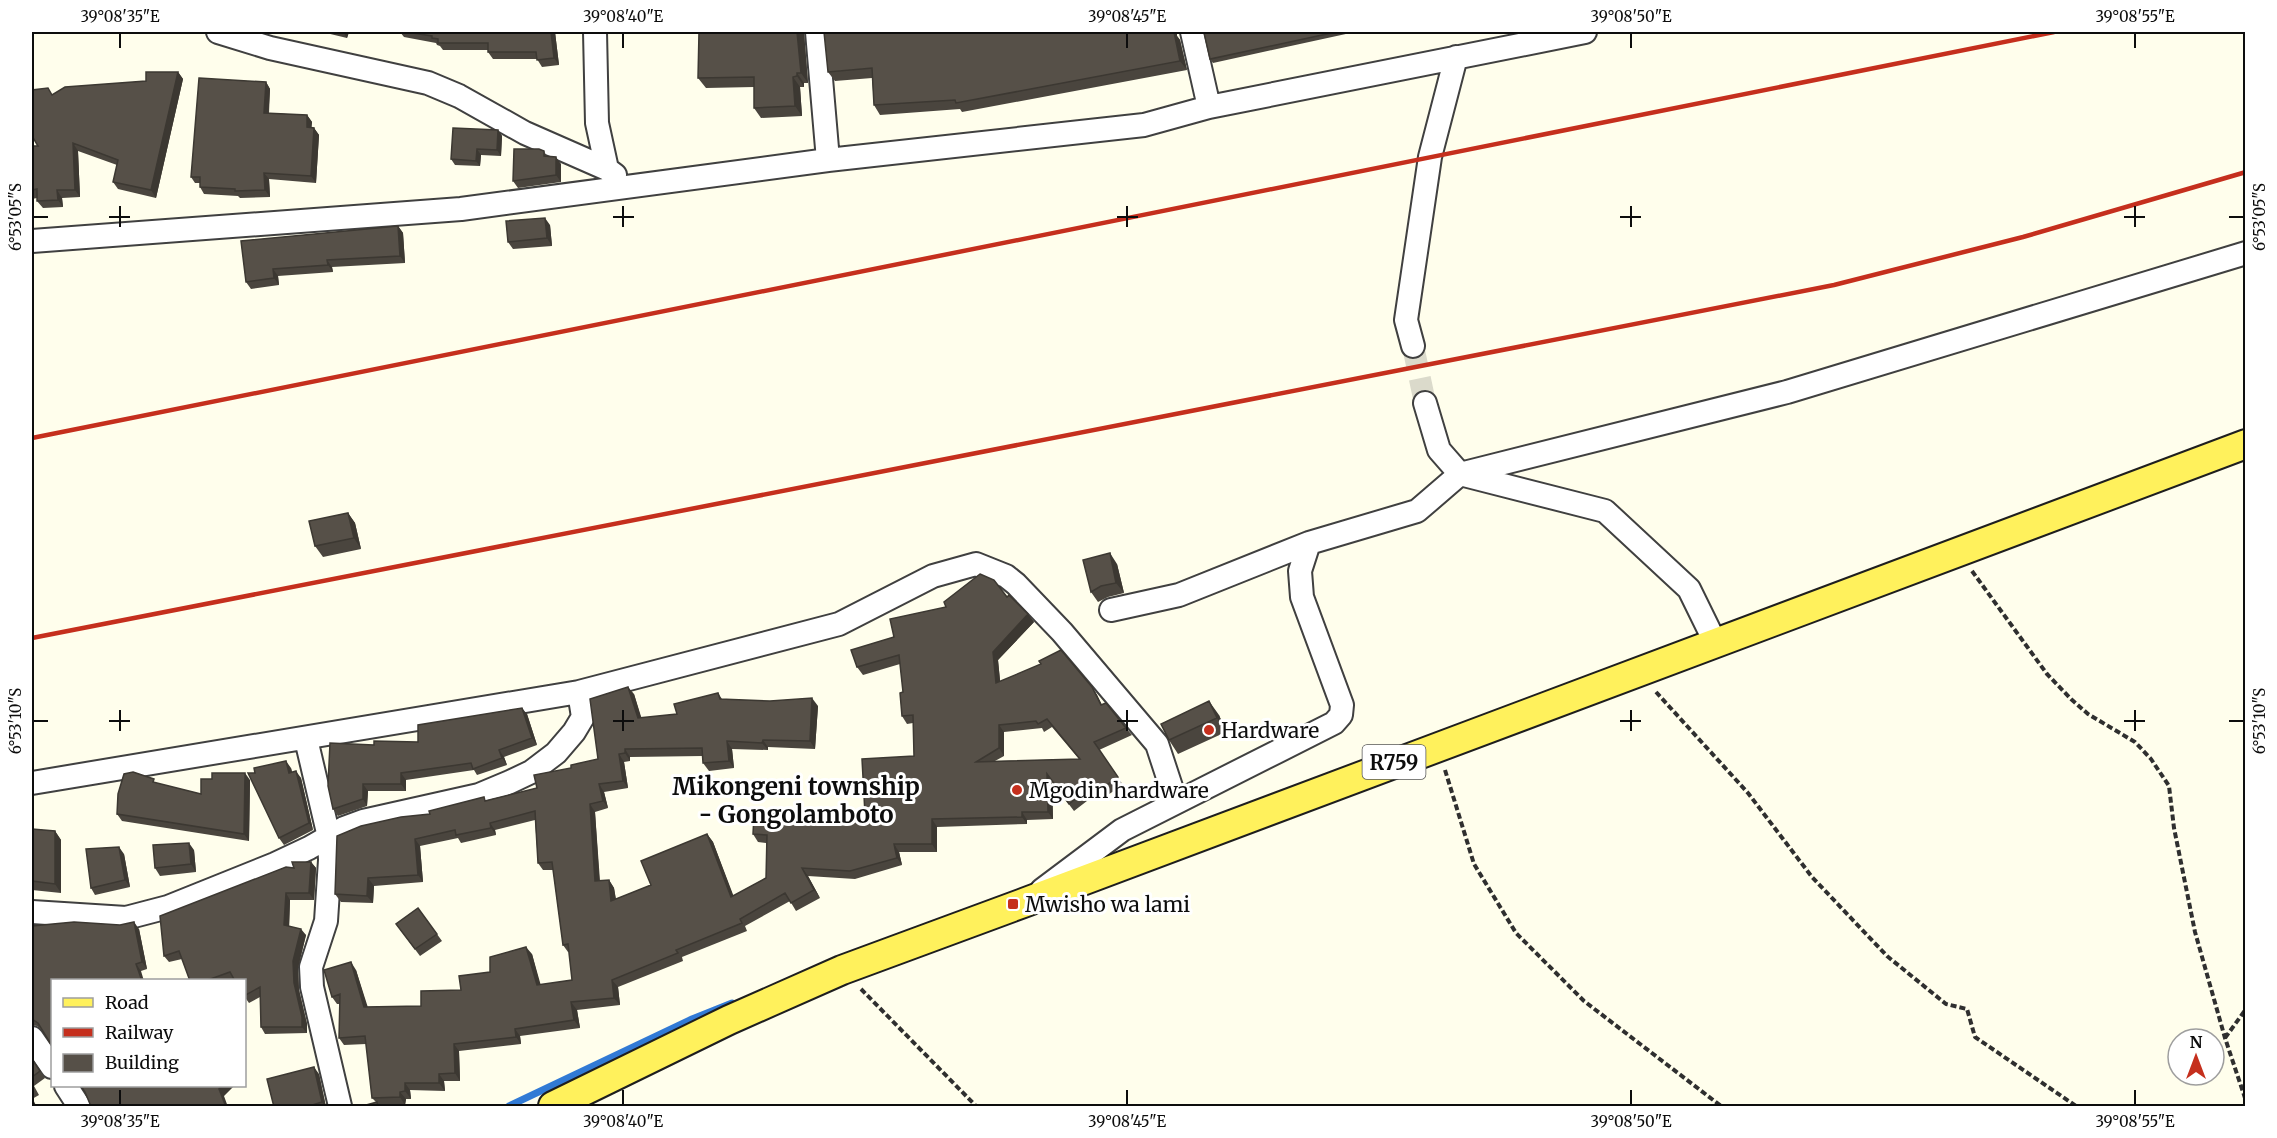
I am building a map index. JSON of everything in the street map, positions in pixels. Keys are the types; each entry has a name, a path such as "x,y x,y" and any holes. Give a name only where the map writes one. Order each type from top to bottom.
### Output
{"main road":[{"name":"R759","path":"553,1107 729,1020 842,970 2246,444"}],"street":[{"path":"218,32 277,40 428,83 459,96 525,133 607,169 631,186"},
{"path":"595,32 597,123 607,169"},
{"path":"817,32 828,159"},
{"path":"1192,32 1209,107"},
{"path":"32,241 461,208 828,159 1144,125 1209,107 1585,32"},
{"path":"1413,346 1406,320 1430,157 1456,57"},
{"path":"1111,609 1179,595 1309,543 1417,511 1460,474 1787,392 2246,253"},
{"path":"1425,403 1439,450 1460,474 1605,511 1689,589 1715,642"},
{"path":"1026,902 1122,830 1334,723 1341,715 1342,705 1302,597 1300,571 1309,543"},
{"path":"32,783 579,692 839,624 933,576 976,564 1006,576 1016,584 1062,632 1157,744 1176,802"},
{"path":"32,912 106,918 138,916 208,892 275,864 344,828 363,821 479,795 531,772 556,753 574,732 583,717 579,692"},
{"path":"306,739 329,837 330,860 326,921 311,967 312,987 340,1107"},
{"path":"32,1038 51,1066"},
{"path":"67,1087 79,1107"}],"path":[{"path":"1958,551 2048,674 2088,714 2134,742 2151,759 2169,786 2174,828 2195,932 2222,1027"},
{"path":"1638,671 1748,793 1812,877 1887,956 1946,1004 1967,1009 1975,1037 2076,1107"},
{"path":"1437,746 1474,864 1516,933 1584,1001 1721,1107"},
{"path":"842,970 976,1107"},
{"path":"2226,1037 2246,1009"},
{"path":"2226,1041 2246,1101"}],"building":[{"path":"406,32 551,32 554,58 537,60 536,52 488,52 488,43 438,43 438,39 432,36"},
{"path":"699,32 797,32 801,73 793,77 795,106 754,108 754,77 698,78"},
{"path":"824,32 1174,32 1180,61 956,103 955,100 874,105 872,68 828,72"},
{"path":"1336,32 1210,59 1204,33"},
{"path":"146,72 178,72 151,190 113,182 118,160 73,143 75,190 57,190 58,200 37,201 37,189 32,190 32,146 38,146 32,136 32,90 48,88 52,95 65,87 146,81"},
{"path":"199,78 266,82 264,113 307,115 307,127 314,128 311,176 264,173 265,190 235,191 235,189 200,187 200,177 191,177"},
{"path":"453,128 498,130 497,150 477,149 476,161 451,159"},
{"path":"514,149 539,149 544,151 544,156 556,157 556,175 513,181"},
{"path":"545,218 547,238 508,242 506,221"},
{"path":"398,226 400,256 327,260 328,265 273,269 274,278 246,282 241,241"},
{"path":"348,513 354,538 315,546 309,521"},
{"path":"1110,553 1116,583 1101,586 1091,592 1083,560"},
{"path":"980,574 994,580 1007,597 1009,595 1028,614 993,652 996,683 1041,664 1039,661 1061,650 1092,687 1101,705 1106,703 1126,728 1094,742 1118,777 1095,793 1091,787 1069,804 1047,774 1048,812 1022,812 1022,817 932,819 932,844 894,844 897,858 850,871 802,868 814,890 791,903 785,893 740,919 742,923 612,980 614,998 571,1002 574,1020 515,1029 516,1037 454,1044 455,1073 439,1074 439,1083 405,1083 405,1091 400,1092 400,1097 372,1098 365,1036 339,1038 340,994 332,997 324,970 351,962 364,1007 421,1006 421,991 461,990 459,976 490,972 490,957 526,947 537,985 572,980 568,944 563,945 552,862 538,863 535,811 490,823 491,828 456,835 455,830 415,839 418,875 368,878 367,896 335,894 337,836 361,826 401,817 430,814 429,811 484,797 485,801 537,788 534,775 571,768 571,765 598,759 590,699 628,687 638,718 677,714 674,704 718,693 720,699 770,701 812,698 810,741 763,740 762,743 727,741 729,761 703,763 702,748 625,749 625,753 619,754 623,781 599,784 603,801 590,804 595,881 609,880 611,901 651,885 641,861 707,834 731,897 766,878 767,835 753,834 754,815 761,812 865,814 862,759 914,756 913,715 902,716 900,693 903,692 899,655 857,667 851,650 894,637 890,619 946,607 944,602","holes":["1047,719 1080,759 976,762 999,748 999,725 1036,721 1038,724"]},
{"path":"1209,701 1217,718 1169,740 1161,724"},
{"path":"522,708 532,738 499,750 502,758 473,769 471,763 401,773 401,784 363,784 363,799 333,809 328,786 330,743 374,745 374,741 418,742 418,725"},
{"path":"286,761 289,773 296,771 309,823 279,838 248,773 255,773 254,768"},
{"path":"133,772 154,779 153,782 201,794 201,779 212,779 212,773 245,773 244,834 117,814 118,794 124,774"},
{"path":"32,829 55,831 55,884 32,881"},
{"path":"189,843 191,864 155,868 153,845"},
{"path":"119,847 125,880 91,888 86,849"},
{"path":"292,862 311,862 309,893 286,893 284,925 301,929 293,961 294,983 302,1027 261,1027 260,987 246,995 246,979 234,979 230,972 211,979 189,979 179,951 164,956 160,916 286,867 294,868"},
{"path":"418,908 437,934 415,949 396,924"},
{"path":"74,922 120,925 134,922 142,962 136,964 141,979 51,979 51,1044 38,1023 32,1019 32,926"},
{"path":"32,1059 40,1071 32,1077"},
{"path":"314,1067 322,1102 306,1107 274,1107 267,1079"},
{"path":"82,1087 221,1087 219,1089 226,1107 86,1107 90,1104"},
{"path":"377,1102 378,1107 359,1107"}],"waterway":[{"path":"509,1106 692,1019 732,1003"}],"tunnel":[{"path":"1413,346 1425,403"}],"railway":[{"path":"32,438 2054,32"},
{"path":"32,638 1834,285 2023,237 2246,172"}],"place":[{"name":"Hardware","path":"1209,730"},
{"name":"Mgodin hardware","path":"1017,790"},
{"name":"Mwisho wa lami","path":"1013,904"}],"district":[{"name":"Mikongeni township - Gongolamboto","path":"796,800"}]}
